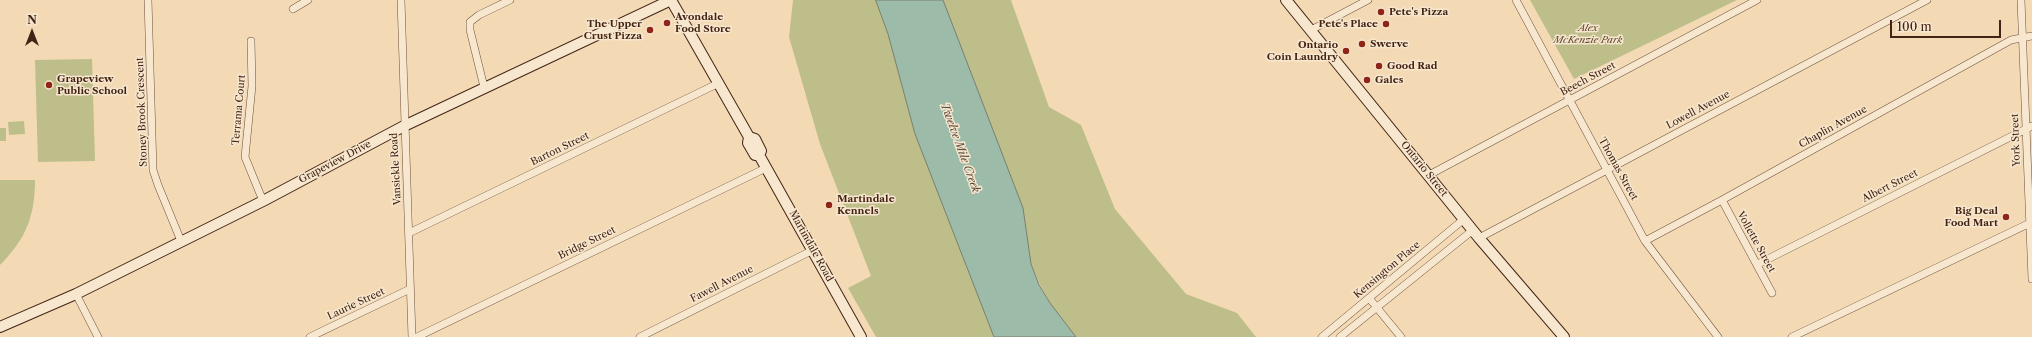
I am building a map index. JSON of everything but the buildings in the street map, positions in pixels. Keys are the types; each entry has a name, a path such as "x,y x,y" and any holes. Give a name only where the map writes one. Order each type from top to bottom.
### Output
{"main road":[{"name":"Grapeview Drive","path":"0,327 76,294 181,242 263,201 404,126 671,0"},
{"name":"Martindale Road","path":"671,0 749,137 748,143 755,155 760,155 861,337"},
{"name":"Ontario Street","path":"1286,0 1476,234 1564,337"}],"street":[{"name":"Stoney Brook Crescent","path":"148,0 153,170 181,242"},
{"path":"292,9 308,0"},
{"name":"Vansickle Road","path":"401,0 412,337"},
{"path":"484,88 470,30 470,22 510,0"},
{"path":"1311,30 1368,0"},
{"name":"Thomas Street","path":"1516,0 1645,241 1718,337"},
{"name":"Beech Street","path":"1429,175 1757,0"},
{"name":"Lowell Avenue","path":"1476,234 1608,170 1927,0"},
{"name":"York Street","path":"2020,0 2029,128 2032,279"},
{"name":"Chaplin Avenue","path":"1645,241 2011,40 2032,36"},
{"name":"Terrama Court","path":"251,41 252,86 245,157 263,201"},
{"name":"Barton Street","path":"409,233 719,83"},
{"name":"Albert Street","path":"1758,264 2029,128"},
{"name":"Bridge Street","path":"417,337 766,168"},
{"name":"Vollette Street","path":"1722,200 1758,264 1772,293"},
{"name":"Kensington Place","path":"1322,337 1464,219"},
{"path":"1792,337 2031,222"},
{"path":"1340,337 1376,307 1476,234"},
{"name":"Fawell Avenue","path":"640,337 813,250"},
{"name":"Laurie Street","path":"310,337 410,289"},
{"path":"76,294 98,337"},
{"path":"1369,298 1401,337"}],"green space":[{"path":"793,0 876,0 888,34 915,134 994,337 876,337 848,288 871,276 820,144 789,37"},
{"path":"943,0 1011,0 1049,107 1081,125 1115,209 1186,294 1237,313 1256,337 1076,337 1050,303 1031,264 1023,208"},
{"name":"Alex McKenzie Park","path":"1530,0 1737,0 1574,79"},
{"path":"92,59 95,161 38,162 35,60"},
{"path":"24,121 25,134 9,135 8,122"},
{"path":"0,128 6,128 6,141 0,141"},
{"path":"0,180 35,180 35,193 31,216 27,226 16,246 0,265"}],"water":[{"name":"Twelve Mile Creek","path":"876,0 943,0 1023,208 1031,264 1039,285 1050,303 1076,337 994,337 915,134 888,34"}],"place":[{"name":"Pete's Pizza","path":"1381,12"},
{"name":"Avondale Food Store","path":"667,23"},
{"name":"Pete's Place","path":"1386,24"},
{"name":"The Upper Crust Pizza","path":"650,30"},
{"name":"Swerve","path":"1362,44"},
{"name":"Ontario Coin Laundry","path":"1346,51"},
{"name":"Good Rad","path":"1379,66"},
{"name":"Gales","path":"1367,80"},
{"name":"Grapeview Public School","path":"49,85"},
{"name":"Martindale Kennels","path":"829,205"},
{"name":"Big Deal Food Mart","path":"2006,217"}]}
